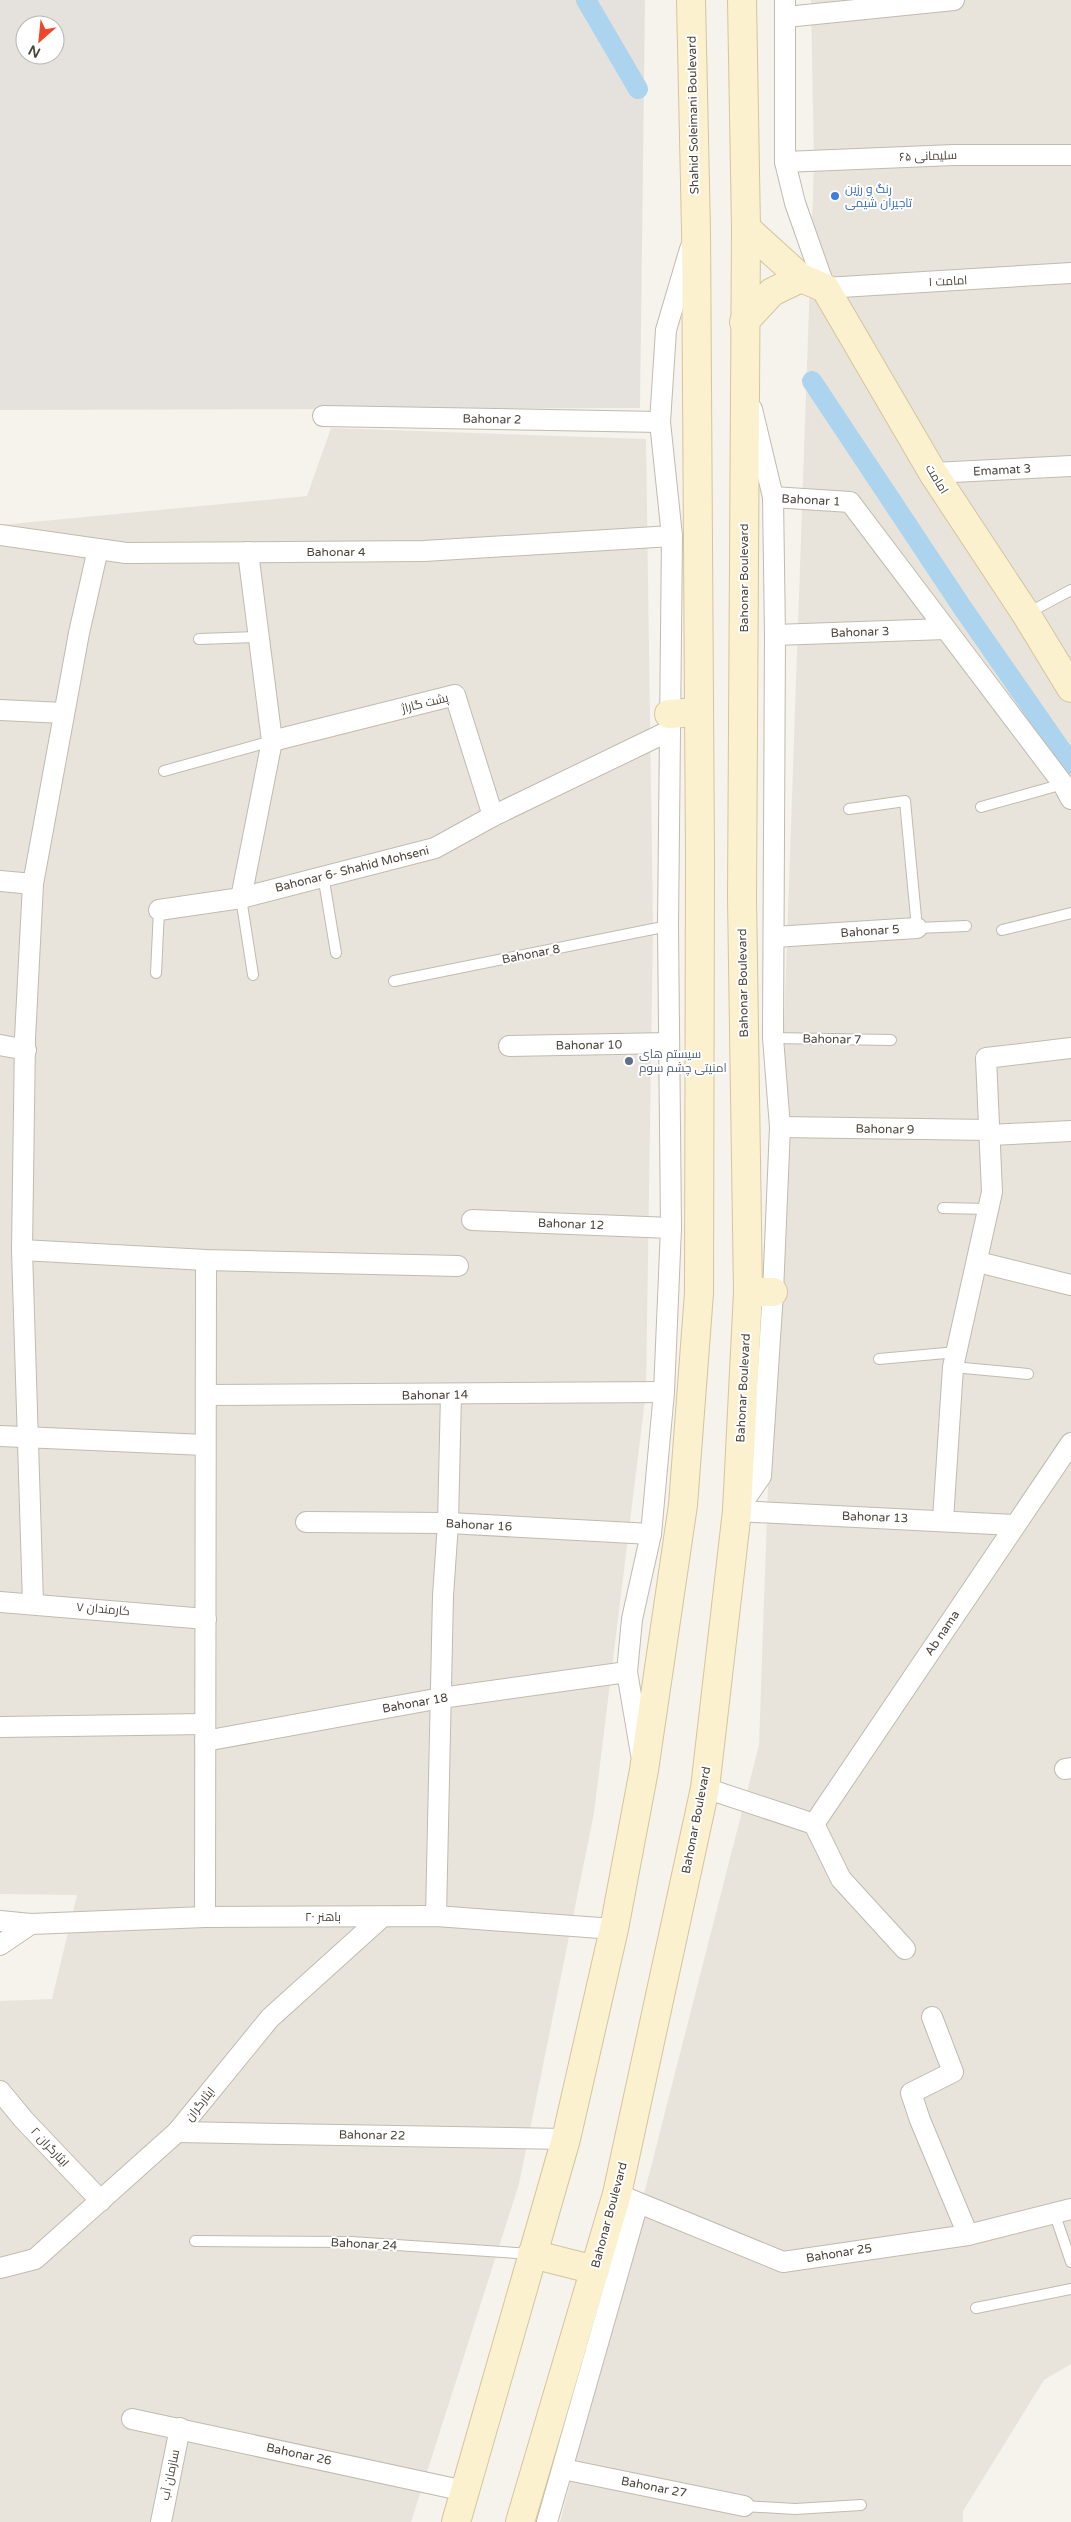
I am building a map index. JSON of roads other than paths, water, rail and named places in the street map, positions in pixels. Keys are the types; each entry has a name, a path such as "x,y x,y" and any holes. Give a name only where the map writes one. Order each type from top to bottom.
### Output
{"main road":[{"name":"Shahid Soleimani Boulevard","path":"691,0 696,230"},
{"path":"742,0 746,228"},
{"name":"امامت","path":"746,228 813,283 933,473 1026,614 1071,688"},
{"name":"Bahonar Boulevard","path":"520,2522 594,2270 628,2198 704,1788 737,1511 760,1292 742,897 746,228"},
{"path":"456,2522 566,2139 614,1929 644,1770 683,1505 699,1293 700,860 696,230"},
{"path":"744,322 772,292 813,283"},
{"path":"669,723 698,712"},
{"path":"700,860 721,867 732,865 742,860"},
{"path":"700,900 709,894 720,891 732,892 742,897"},
{"path":"532,2254 594,2270"}],"street":[{"path":"813,283 785,162 785,9 954,0"},
{"name":"سلیمانی ۶۵","path":"785,162 954,155 1071,155"},
{"path":"644,1770 627,1672 632,1619 652,1534 664,1392 671,1228 668,926 672,536 660,422 666,330 696,230"},
{"name":"امامت ۱","path":"813,283 1071,273"},
{"path":"746,381 773,497 775,635 773,1038 780,1127 760,1292"},
{"name":"Bahonar 2","path":"323,416 660,422"},
{"name":"Emamat 3","path":"933,473 1071,466"},
{"name":"Bahonar 1","path":"773,497 850,502 946,630"},
{"name":"Bahonar 4","path":"0,535 126,553 424,551 672,536"},
{"path":"33,1603 30,1438 22,1250 26,1050 33,884 64,713 98,549"},
{"path":"241,898 272,742 248,552"},
{"path":"946,630 1067,792"},
{"name":"Bahonar 3","path":"775,635 946,630"},
{"name":"پشت گاراژ","path":"272,742 455,695 493,816"},
{"path":"0,710 64,713"},
{"name":"Bahonar 6- Shahid Mohseni","path":"159,910 241,898 434,848 669,723"},
{"path":"0,881 33,884"},
{"name":"Bahonar 5","path":"774,937 917,928"},
{"name":"Bahonar 10","path":"509,1046 669,1043"},
{"path":"0,1045 26,1050"},
{"path":"943,1520 955,1359 992,1192 986,1058 1071,1048"},
{"name":"Bahonar 9","path":"780,1127 990,1132 1071,1131"},
{"name":"Bahonar 12","path":"472,1220 671,1228"},
{"path":"22,1250 206,1260 458,1266"},
{"path":"205,1917 206,1260"},
{"path":"978,1262 1071,1285"},
{"name":"Bahonar 14","path":"206,1395 664,1392"},
{"path":"436,1916 443,1596 448,1523 451,1394"},
{"path":"0,1436 205,1446"},
{"name":"Ab nama","path":"814,1824 1071,1443"},
{"name":"Bahonar 13","path":"737,1511 1014,1525"},
{"name":"Bahonar 16","path":"306,1522 448,1523 652,1534"},
{"name":"کارمندان ۷","path":"0,1602 33,1603 206,1619"},
{"name":"Bahonar 18","path":"0,1727 205,1733 627,1672"},
{"path":"704,1788 814,1824 841,1879 905,1949"},
{"name":"باهنر ۲۰","path":"0,1921 31,1924 205,1917 436,1916 614,1929"},
{"name":"ایثارگران","path":"0,2268 35,2259 177,2132 270,2018 382,1917"},
{"path":"0,1946 31,1924"},
{"path":"932,2017 953,2072 911,2093 920,2120 968,2235"},
{"name":"ایثارگران ۲","path":"0,2091 24,2120 101,2201"},
{"name":"Bahonar 22","path":"177,2132 566,2139"},
{"path":"547,2522 563,2469 628,2198"},
{"name":"Bahonar 25","path":"628,2198 783,2262 968,2235 1063,2211"},
{"name":"Bahonar 26","path":"132,2419 466,2490"},
{"name":"سازمان آب","path":"161,2522 180,2428"},
{"name":"Bahonar 27","path":"563,2469 744,2506"}],"lane":[{"path":"1026,614 1071,590"},
{"path":"199,640 258,637"},
{"path":"164,771 272,742"},
{"path":"981,807 1067,792"},
{"path":"849,809 905,801 917,928"},
{"path":"323,876 336,953"},
{"path":"241,898 253,975"},
{"path":"156,973 159,910"},
{"path":"1002,930 1071,913"},
{"name":"Bahonar 8","path":"394,981 668,926"},
{"name":"Bahonar 5","path":"917,928 966,926"},
{"name":"Bahonar 7","path":"773,1038 891,1040"},
{"path":"943,1208 988,1209"},
{"path":"879,1359 955,1359 1028,1374"},
{"path":"1063,2211 1071,2262"},
{"name":"Bahonar 24","path":"196,2241 351,2242 532,2254"},
{"path":"976,2308 1071,2289"},
{"path":"744,2506 795,2509 861,2505"}],"waterway":[{"path":"586,0 638,89"},
{"path":"812,381 964,610 1071,764"}],"place":[{"name":"رنگ و رزین تاجیران شیمی","path":"835,196"},
{"name":"سیستم های امنیتی چشم سوم","path":"629,1061"}]}
